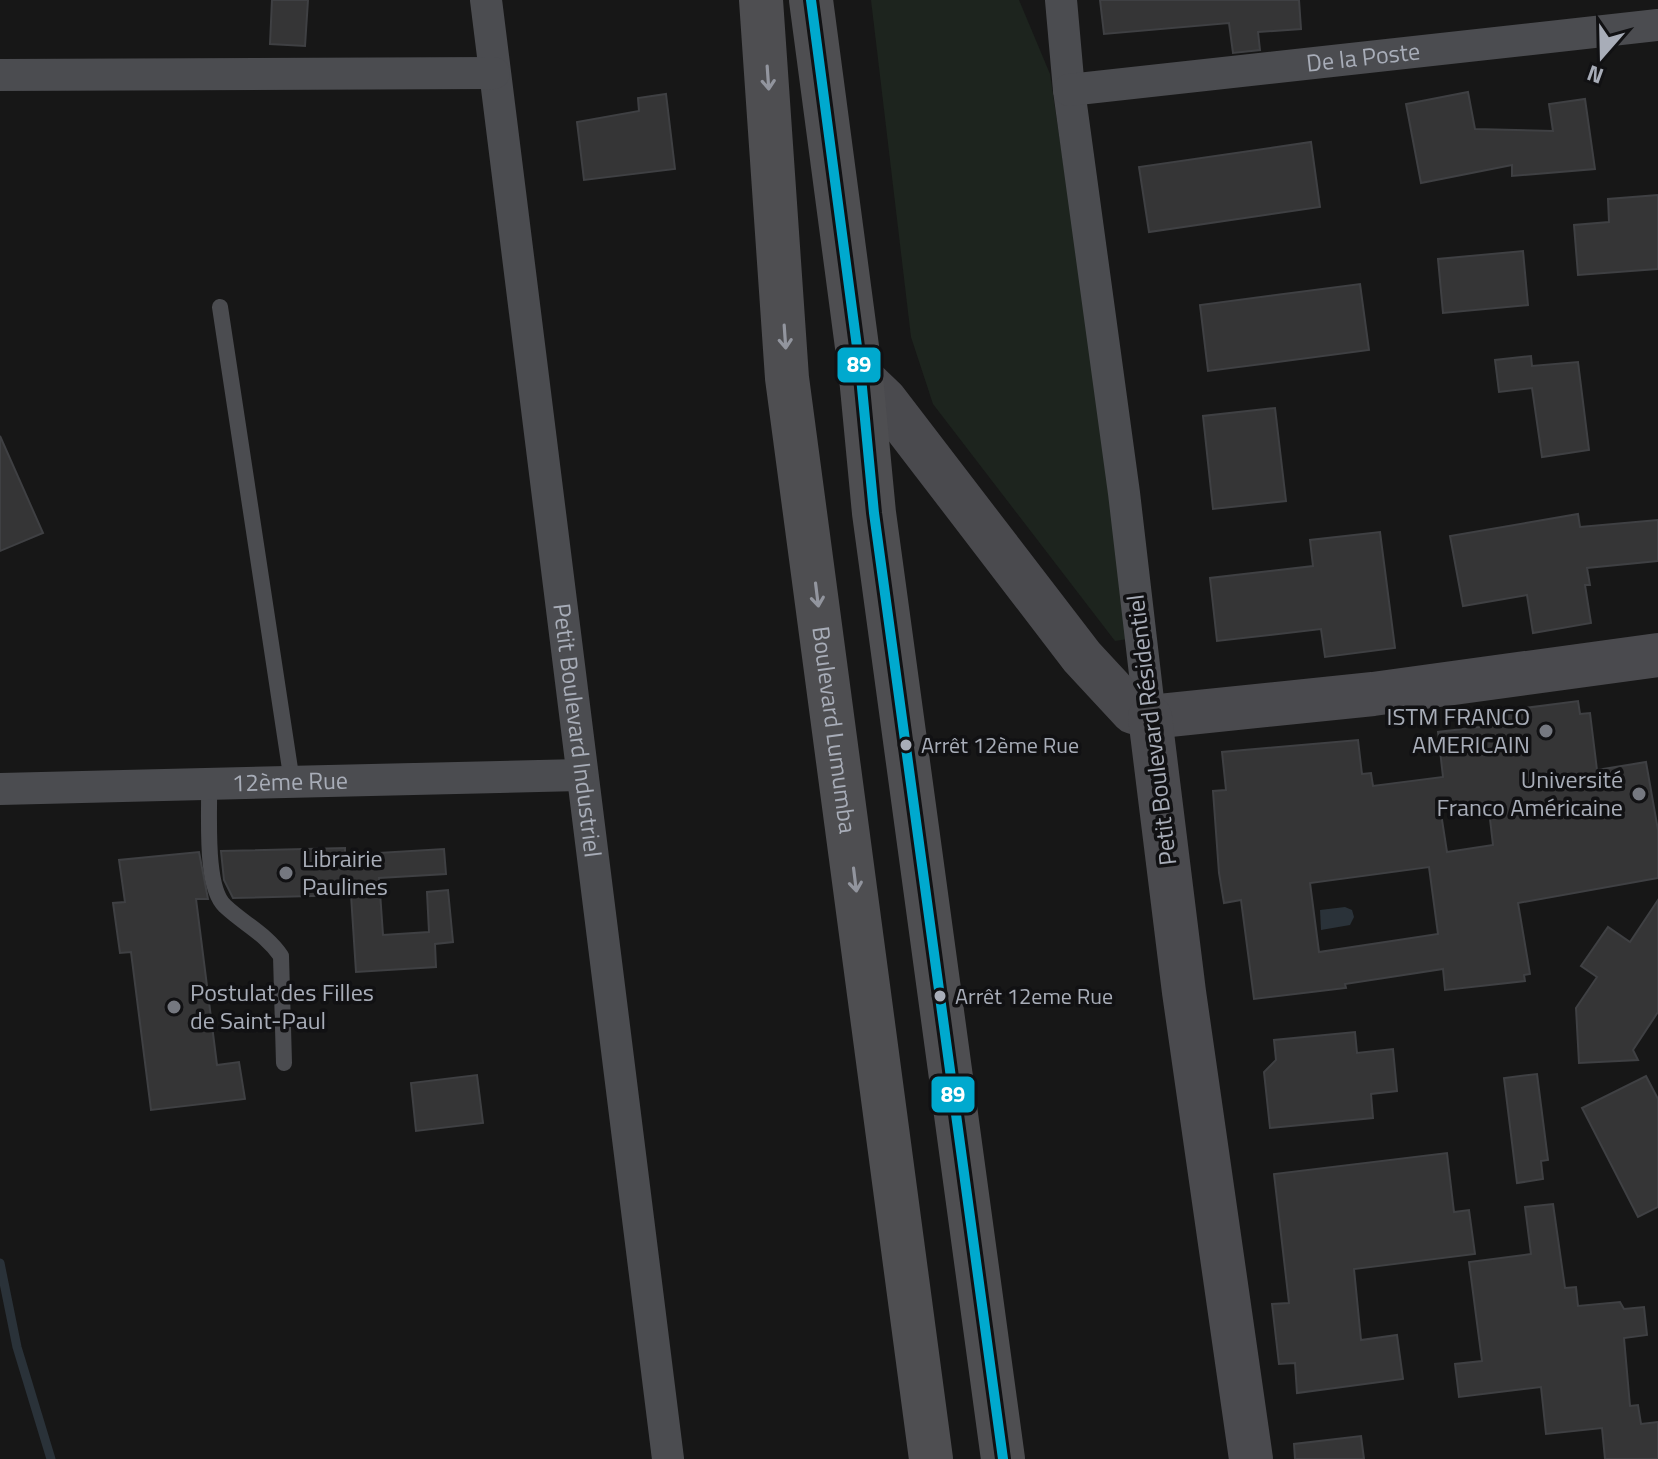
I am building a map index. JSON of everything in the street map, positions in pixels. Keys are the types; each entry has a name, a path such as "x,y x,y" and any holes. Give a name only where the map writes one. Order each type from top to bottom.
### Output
{"highway":[{"name":"Boulevard Lumumba","path":"761,0 787,378 931,1459"},
{"path":"811,0 861,377 874,513 1003,1459"}],"street":[{"name":"Petit Boulevard Industriel","path":"486,0 540,419 580,775 668,1459"},
{"name":"Petit Boulevard Résidentiel","path":"1061,0 1069,90 1124,493 1184,992 1251,1459"},
{"name":"De la Poste","path":"1069,90 1658,25"},
{"path":"0,75 494,73"},
{"path":"861,377 902,422 1100,678 1133,712 1150,717 1373,694 1658,655"},
{"name":"12ème Rue","path":"0,789 580,775"}],"lane":[{"path":"220,307 292,782"},
{"path":"209,784 212,880 217,892 223,904 272,943 281,956 284,1063"}],"shaded area":[{"path":"871,0 1019,0 1050,74 1134,638 1115,641 933,404 911,337"},
{"path":"1345,907 1352,910 1354,917 1350,925 1321,930 1320,910"}],"building":[{"path":"272,0 308,0 305,46 270,44"},
{"path":"1100,0 1299,0 1301,29 1258,32 1260,50 1233,53 1229,23 1104,34"},
{"path":"1468,92 1475,129 1553,131 1549,104 1585,99 1595,169 1512,176 1512,165 1421,183 1406,104"},
{"path":"666,94 675,169 584,180 577,122 639,111 638,98"},
{"path":"1311,142 1320,207 1149,232 1139,167"},
{"path":"1658,195 1658,269 1578,275 1574,225 1609,222 1608,199"},
{"path":"1523,251 1528,305 1443,313 1438,259"},
{"path":"1360,284 1369,350 1208,371 1200,305"},
{"path":"1531,356 1532,366 1578,362 1589,450 1542,457 1532,388 1499,392 1495,360"},
{"path":"1275,408 1286,501 1213,509 1203,416"},
{"path":"0,436 43,533 0,551"},
{"path":"1578,514 1580,527 1658,520 1658,561 1587,568 1590,585 1585,585 1591,623 1533,633 1527,595 1463,606 1450,536"},
{"path":"1380,532 1395,648 1325,657 1321,629 1217,641 1210,578 1313,566 1310,540"},
{"path":"1578,701 1580,714 1590,713 1597,770 1646,762 1658,830 1658,878 1518,903 1530,974 1524,975 1525,981 1445,990 1443,969 1345,984 1346,988 1254,999 1241,900 1224,903 1219,873 1213,791 1226,790 1222,752 1358,740 1362,774 1371,773 1373,786 1443,777 1438,732 1489,726 1487,713","holes":["1488,802 1493,845 1447,852 1440,807","1429,867 1438,934 1319,952 1310,883"]},
{"path":"345,848 345,855 444,849 446,874 379,878 383,935 429,932 427,892 448,890 453,942 435,944 436,967 356,972 351,895 233,898 224,880 221,851"},
{"name":"Postulat des Filles de Saint-Paul","path":"199,852 208,899 196,899 217,1065 239,1062 245,1099 151,1110 131,952 120,953 113,903 125,902 119,860"},
{"path":"1658,900 1658,1012 1633,1050 1638,1060 1579,1063 1576,1008 1597,977 1581,966 1608,927 1630,942"},
{"path":"1355,1032 1357,1053 1393,1049 1397,1091 1371,1094 1373,1118 1270,1128 1264,1072 1276,1060 1274,1040"},
{"path":"1537,1074 1548,1160 1541,1161 1543,1179 1517,1183 1504,1078"},
{"path":"477,1075 483,1123 416,1131 411,1083"},
{"path":"1646,1076 1658,1099 1658,1207 1638,1217 1582,1108"},
{"path":"1447,1153 1454,1212 1469,1210 1475,1254 1354,1269 1361,1340 1397,1335 1403,1379 1297,1393 1295,1363 1279,1364 1272,1304 1289,1303 1274,1174"},
{"path":"1553,1204 1565,1288 1576,1287 1578,1306 1620,1302 1624,1309 1644,1307 1647,1335 1624,1338 1630,1406 1638,1405 1641,1424 1658,1422 1658,1459 1605,1459 1602,1428 1546,1434 1541,1387 1459,1397 1455,1364 1482,1361 1469,1262 1531,1254 1525,1207"},
{"path":"1361,1436 1364,1459 1295,1459 1294,1444"}],"waterway":[{"path":"0,1263 17,1347 51,1459"}],"transit line":[{"name":"89","path":"811,0 861,377 874,513 1003,1459"}],"place":[{"name":"ISTM FRANCO AMERICAIN","path":"1546,731"},
{"name":"Arrêt 12ème Rue","path":"906,745"},
{"name":"Université Franco Américaine","path":"1639,794"},
{"name":"Librairie Paulines","path":"286,873"},
{"name":"Arrêt 12eme Rue","path":"940,996"},
{"name":"Postulat des Filles de Saint-Paul","path":"174,1007"}]}
